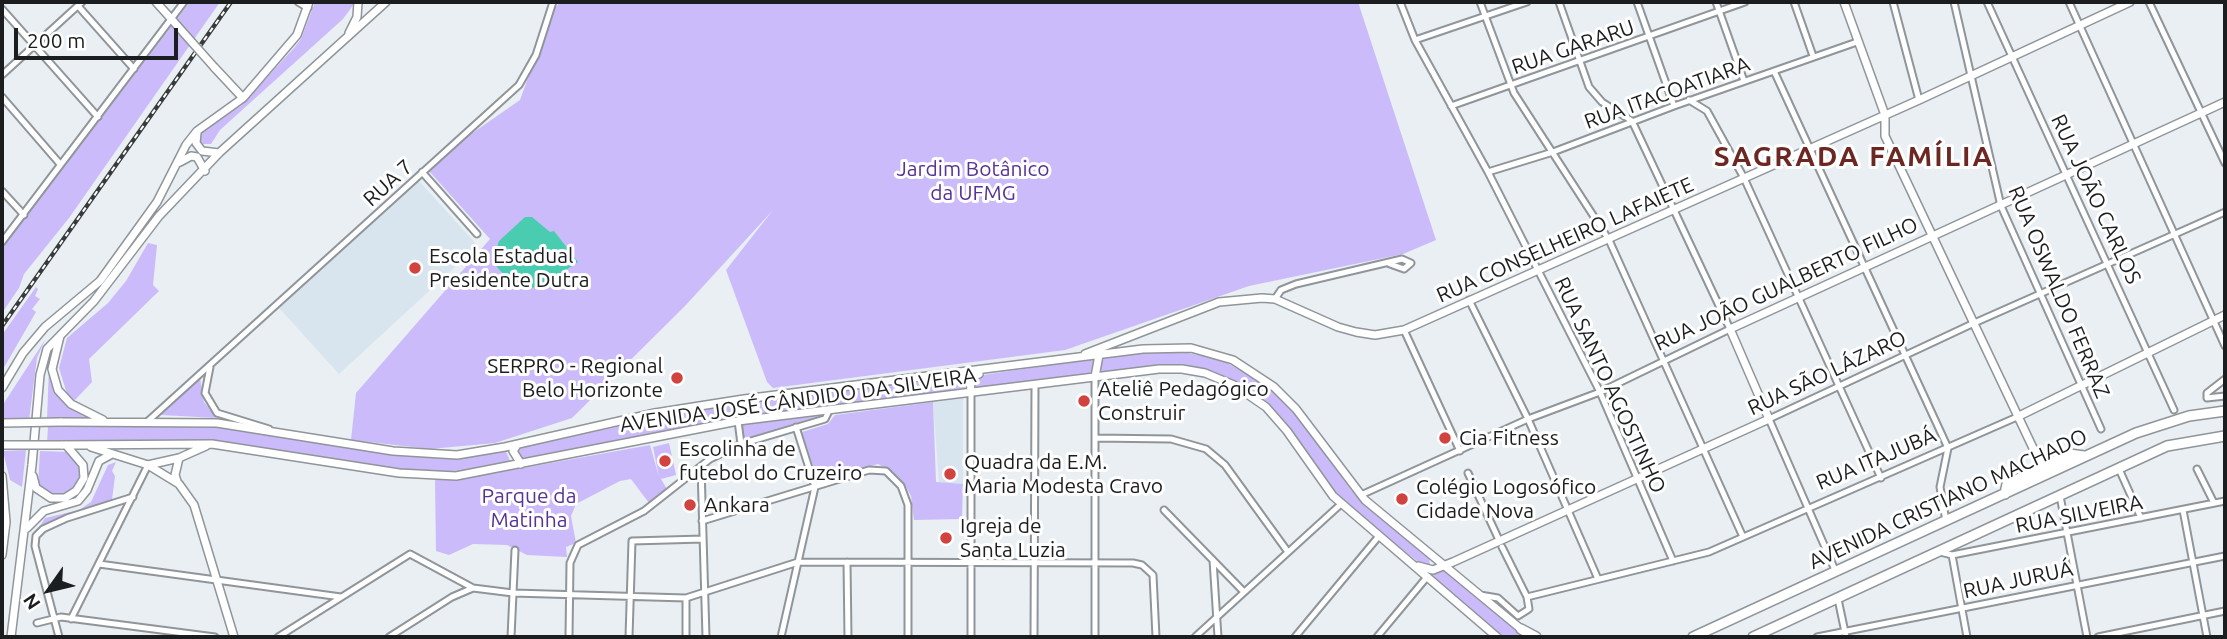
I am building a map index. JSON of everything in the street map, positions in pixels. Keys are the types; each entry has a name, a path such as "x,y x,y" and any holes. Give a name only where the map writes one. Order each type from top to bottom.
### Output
{"highway":[{"name":"AVENIDA CRISTIANO MACHADO","path":"1693,637 2159,424 2225,411"},
{"name":"AVENIDA CRISTIANO MACHADO","path":"1755,636 2167,446 2225,436"},
{"path":"2005,494 2007,484 2069,454 2084,456"},
{"path":"1521,629 1530,637"},
{"path":"1521,629 1536,637"}],"main road":[{"path":"156,2 243,98"},
{"path":"347,36 357,17 358,2"},
{"path":"11,637 43,362 53,340 94,301 159,216 219,153 386,2"},
{"path":"1844,2 1885,115 1885,136 2042,467"},
{"name":"RUA CONSELHEIRO LAFAIETE","path":"1077,358 1219,302 1275,299 1346,330 1374,335 1404,330 1919,100 1971,73 2130,2"},
{"path":"2,388 23,353 45,327 100,281 157,202 180,162 186,145 197,131 243,98 297,35 308,5"},
{"name":"RUA JOÃO GUALBERTO FILHO","path":"1730,329 2225,102"},
{"path":"197,131 196,143 202,151 219,153"},
{"path":"180,162 191,156 197,157 205,170"},
{"name":"RUA ITAJUBÁ","path":"2017,417 2083,387 2225,315"},
{"path":"64,328 53,356 55,384 66,400 106,422"},
{"path":"1730,329 1769,419"},
{"path":"1095,377 1098,356 1109,345"},
{"name":"AVENIDA JOSÉ CÂNDIDO DA SILVEIRA","path":"2,423 217,423 430,455 457,455 505,447 655,413 1169,346 1212,352 1233,360 1252,370 1286,397 1360,496 1521,629"},
{"path":"971,392 971,376 1003,368"},
{"name":"AVENIDA JOSÉ CÂNDIDO DA SILVEIRA","path":"2,445 212,444 429,477 467,475 738,421 1095,377 1182,369 1205,373 1234,385 1273,414 1341,504 1497,637"},
{"name":"RUA SÃO LÁZARO","path":"1444,565 1500,543 1769,419"},
{"path":"84,444 148,465 179,484"},
{"path":"148,465 179,458 212,444"},
{"path":"517,444 513,451 521,464"},
{"path":"32,465 34,482 40,492 57,500 71,496 81,485 84,472 80,459 63,445"},
{"path":"505,447 512,459 508,467"},
{"path":"24,534 30,522 44,511 78,501 87,490 98,463 113,454"},
{"path":"179,458 174,475 194,505 234,637"},
{"path":"2,477 2,555"},
{"path":"1410,562 1430,570 1444,565"}],"street":[{"path":"2,242 184,2"},
{"path":"298,2 308,5"},
{"name":"RUA 7","path":"148,421 519,85 537,55 553,2"},
{"name":"RUA SANTO AGOSTINHO","path":"1400,2 1415,40 1488,172 1600,392 1673,561"},
{"path":"1480,2 1510,86 1609,240 1744,537"},
{"path":"1415,40 1527,2"},
{"path":"1559,2 1592,92 1602,102 1632,121 1730,329"},
{"path":"1637,2 1674,106"},
{"path":"1716,2 1744,81"},
{"name":"RUA GARARU","path":"1451,106 1745,2"},
{"path":"1794,2 1813,56"},
{"path":"1893,2 1919,100"},
{"name":"RUA OSWALDO FERRAZ","path":"1954,2 2001,206 2101,429"},
{"name":"RUA JOÃO CARLOS","path":"1987,2 2151,353 2174,410"},
{"path":"2069,2 2225,346"},
{"path":"2149,2 2225,163"},
{"path":"2,75 80,4 134,69"},
{"path":"2,9 98,117"},
{"name":"RUA ITACOATIARA","path":"1488,172 1553,152 1689,100 1857,43"},
{"path":"1774,71 1948,448 1940,487 1946,521"},
{"path":"2,97 60,164"},
{"path":"1689,100 1707,111 1744,178 1881,478"},
{"path":"422,172 477,234"},
{"path":"2,191 24,215"},
{"name":"RUA SÃO LÁZARO","path":"1769,419 1972,324 2225,212"},
{"path":"1275,299 1281,290 1296,284 1390,264"},
{"path":"1469,300 1528,419 1598,579"},
{"name":"RUA JOÃO GUALBERTO FILHO","path":"1360,496 1528,419 1600,392 1663,359 1730,329"},
{"path":"1404,330 1460,451"},
{"name":"RUA 7","path":"205,382 211,365"},
{"path":"199,375 205,382 208,401 217,412 272,431"},
{"path":"1095,377 1095,637"},
{"path":"2225,379 2210,390 2207,398 2225,396"},
{"path":"1034,637 1035,385"},
{"path":"971,392 971,637"},
{"path":"569,637 572,593 570,563 575,549 644,511 710,459 741,444 825,419 829,411"},
{"name":"RUA ITAJUBÁ","path":"1527,597 1709,552 1808,506 1881,478 2017,417"},
{"path":"1769,419 1835,570"},
{"path":"738,421 741,444"},
{"path":"781,637 815,487 796,427"},
{"path":"1095,438 1171,439 1206,449 1225,465 1288,552"},
{"path":"71,619 148,465"},
{"path":"701,467 706,637"},
{"path":"702,522 877,469 894,477 906,495 908,637"},
{"path":"2119,469 2141,518"},
{"path":"2197,469 2214,503"},
{"path":"1468,473 1527,597"},
{"path":"2060,496 2087,637"},
{"path":"60,637 35,541 43,529 94,508 133,497"},
{"name":"RUA SILVEIRA","path":"1940,552 1952,555 2225,501"},
{"path":"1195,637 1341,504"},
{"path":"1164,510 1244,592"},
{"path":"2183,510 2207,637"},
{"path":"1295,637 1379,536"},
{"path":"629,637 632,541 702,539"},
{"path":"510,637 515,550"},
{"path":"278,637 410,554 473,588 513,593 686,598 798,562 1133,563 1148,569 1155,585 1156,637"},
{"path":"1952,555 1967,637"},
{"name":"RUA JURUÁ","path":"1817,637 1845,634 2076,584 2225,556"},
{"path":"1213,560 1218,637"},
{"path":"847,562 848,637"},
{"path":"99,564 341,597"},
{"path":"1377,637 1427,577"},
{"path":"389,637 452,597 473,588"},
{"name":"AVENIDA JOSÉ CÂNDIDO DA SILVEIRA","path":"1478,594 1498,598 1518,616 1529,609 1527,597"},
{"path":"685,637 686,598"},
{"path":"1838,599 1845,634"},
{"path":"2098,637 2225,611"},
{"path":"37,623 71,619 172,635 215,637"},
{"path":"1382,631 1390,637"}],"shaded area":[{"path":"419,181 478,246 339,374 279,308"},
{"path":"525,217 532,217 550,232 554,231 578,262 542,286 525,289 515,288 497,267 494,256 499,241"},
{"path":"963,398 963,484 939,484 933,402"}],"green space":[{"path":"190,2 220,2 69,218 24,274 19,288 2,313 2,247"},
{"path":"315,2 354,4 343,19 220,130 211,144 201,144 197,136 242,105 294,48 301,39"},
{"name":"Jardim Botânico da UFMG","path":"560,2 1358,2 1436,240 1403,254 1249,286 1065,350 773,388 767,382 726,270 773,210 685,306 572,418 495,443 430,449 351,440 356,393 490,239 429,171 461,141 520,100 552,12"},
{"path":"148,243 157,245 153,285 159,291 89,359 92,382 75,400 68,397 59,368 67,338 108,303 126,281"},
{"path":"36,287 38,289 35,296 40,299 32,309 36,312 2,371 2,335"},
{"path":"45,340 37,358 29,420 2,420 2,406"},
{"path":"1169,349 1222,360 1271,388 1294,411 1351,490 1429,557 1430,564 1421,564 1337,498 1278,415 1241,386 1180,366 1104,373 1100,370 1102,357"},
{"path":"1090,359 1093,361 1093,375 973,388 976,376"},
{"path":"49,365 52,383 60,397 92,420 47,420"},
{"path":"964,374 965,391 699,424 521,462 516,449 694,410"},
{"path":"200,378 204,402 217,418 161,415"},
{"path":"933,402 936,482 963,484 962,519 914,520 911,496 905,485 893,472 878,464 818,481 802,432 828,424 835,415"},
{"path":"825,414 824,417 743,439 742,424"},
{"path":"156,424 218,426 422,457 467,457 505,449 510,461 508,465 464,473 429,474 195,440 47,442 48,427"},
{"name":"Parque da Matinha","path":"669,443 676,475 661,479 667,489 649,503 631,479 620,481 576,504 571,516 576,543 566,547 567,557 527,555 507,545 473,544 449,555 436,551 435,480 462,479 650,445 659,477 653,447"},
{"path":"26,450 22,487 10,480 3,451"},
{"path":"40,451 70,452 79,462 81,478 76,488 56,496 38,486"},
{"path":"116,462 112,471 115,476 112,500 55,519 36,532 45,518 79,510 91,502 108,465"},
{"path":"1442,569 1526,637 1502,637 1427,573 1436,574"}],"railway":[{"path":"2,326 231,2"}],"place":[{"name":"Escola Estadual Presidente Dutra","path":"415,268"},
{"name":"SERPRO - Regional Belo Horizonte","path":"677,378"},
{"name":"Ateliê Pedagógico Construir","path":"1084,401"},
{"name":"Cia Fitness","path":"1445,438"},
{"name":"Escolinha de futebol do Cruzeiro","path":"665,461"},
{"name":"Quadra da E.M. Maria Modesta Cravo","path":"950,474"},
{"name":"Colégio Logosófico Cidade Nova","path":"1402,499"},
{"name":"Ankara","path":"690,505"},
{"name":"Igreja de Santa Luzia","path":"946,538"}],"district":[{"name":"SAGRADA FAMÍLIA","path":"1854,157"}]}
